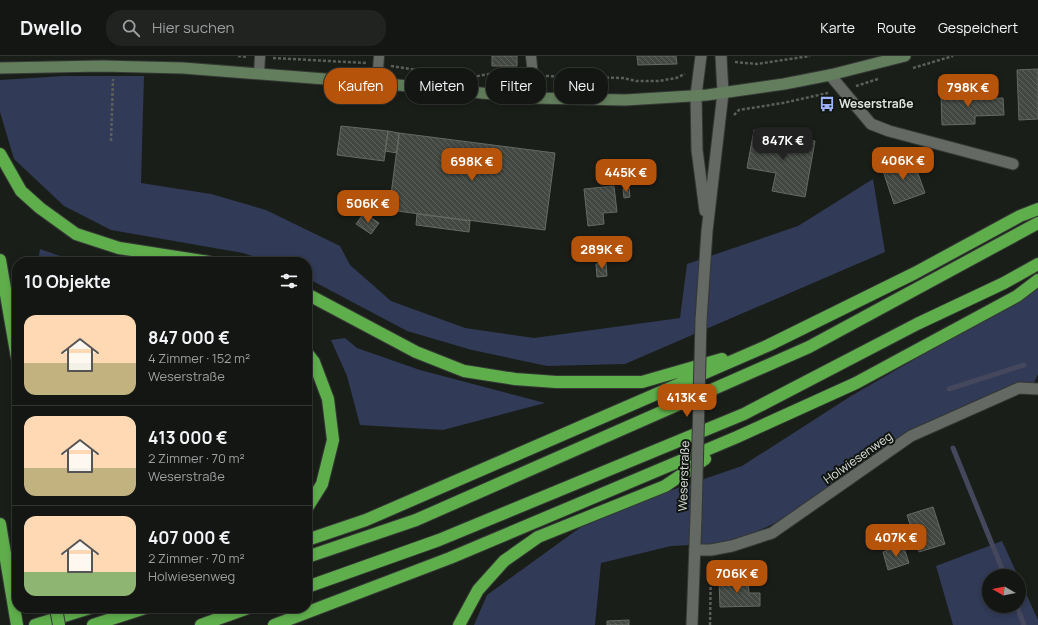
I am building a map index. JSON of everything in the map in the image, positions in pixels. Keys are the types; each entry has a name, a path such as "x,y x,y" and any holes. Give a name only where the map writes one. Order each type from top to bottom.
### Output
{"highway":[{"path":"0,154 21,191 40,208 76,234 119,248 177,257"},
{"path":"312,538 366,520 769,345 914,273 1020,216 1038,209"},
{"path":"312,555 416,520 810,347 1038,223"},
{"path":"0,260 12,329"},
{"path":"312,585 438,540 744,414 917,324 1004,283 1038,264"},
{"path":"312,611 450,558 737,437 856,383 1018,296 1038,280"},
{"path":"312,297 416,352 464,371 515,379 556,382 642,382 769,345"},
{"path":"312,359 328,399 333,440 322,484 312,500"},
{"path":"459,625 478,590 504,561 538,537 664,486 737,437"},
{"path":"0,524 12,598"},
{"path":"14,613 16,625"},
{"path":"57,613 59,625"},
{"path":"35,625 74,613"},
{"path":"93,625 130,613"},
{"path":"200,625 234,613"},
{"path":"274,625 306,613"}],"main road":[{"path":"546,98 625,100 723,93 784,84 830,75 905,56"},
{"path":"0,68 183,68 324,79"},
{"path":"397,85 486,93"}],"street":[{"name":"Weserstraße","path":"701,56 695,112 697,150 707,231"},
{"name":"Weserstraße","path":"692,625 701,320 707,231 723,93 721,56"},
{"path":"830,75 871,124 889,131 1013,164"},
{"name":"Holwiesenweg","path":"695,550 711,550 732,546 772,533 911,436 1019,388 1038,389"}],"lane":[{"path":"259,74 260,56"},
{"path":"378,68 379,56"},
{"path":"531,56 532,68"}],"path":[{"path":"111,141 112,82 116,67"},
{"path":"710,625 711,550"}],"shaded area":[{"path":"64,76 144,76 141,183 211,194 266,210 340,246 350,265 391,301 465,328 534,338 680,318 687,264 798,226 873,179 885,252 625,364 547,366 472,350 407,331 312,281 312,257 255,257 243,253 111,230 64,206 14,159 0,112 0,80"},
{"path":"40,249 63,257 39,257"},
{"path":"1038,288 1038,374 1034,383 1018,386 913,431 775,523 734,543 671,546 601,563 595,625 474,625 487,595 581,527 666,492 742,466 851,396"},
{"path":"345,338 357,348 420,370 545,403 443,430 360,425 347,376 331,340"},
{"path":"1002,541 1015,569 982,569 982,613 1026,613 1026,593 1038,620 1038,625 953,625 936,566"}],"building":[{"path":"492,56 517,56 517,66 492,66"},
{"path":"637,56 676,56 677,64 638,65"},
{"path":"1038,69 1038,119 1019,120 1017,70"},
{"path":"974,92 974,99 1003,98 1004,115 975,116 975,124 942,125 941,94"},
{"path":"341,126 388,131 384,161 337,155"},
{"path":"754,130 815,141 805,197 772,191 776,173 747,168"},
{"path":"388,131 399,133 397,153 385,151"},
{"path":"399,133 555,153 545,230 389,210"},
{"path":"912,157 925,193 894,204 882,168"},
{"path":"614,186 617,212 603,213 604,224 588,226 584,189"},
{"path":"629,188 630,197 624,198 623,189"},
{"path":"364,213 379,223 371,234 356,224"},
{"path":"417,214 470,221 469,232 416,225"},
{"path":"606,263 607,276 597,277 596,264"},
{"path":"933,507 945,544 919,552 907,515"},
{"path":"903,545 909,563 888,570 883,552"},
{"path":"748,579 749,593 760,593 760,606 720,607 719,580"},
{"path":"629,620 629,625 607,625 607,621"}],"waterway":[{"path":"949,389 1024,365"},
{"path":"953,448 1002,569"},
{"path":"1020,613 1024,625"}],"place":[{"name":"Weserstraße","path":"827,104"}]}
